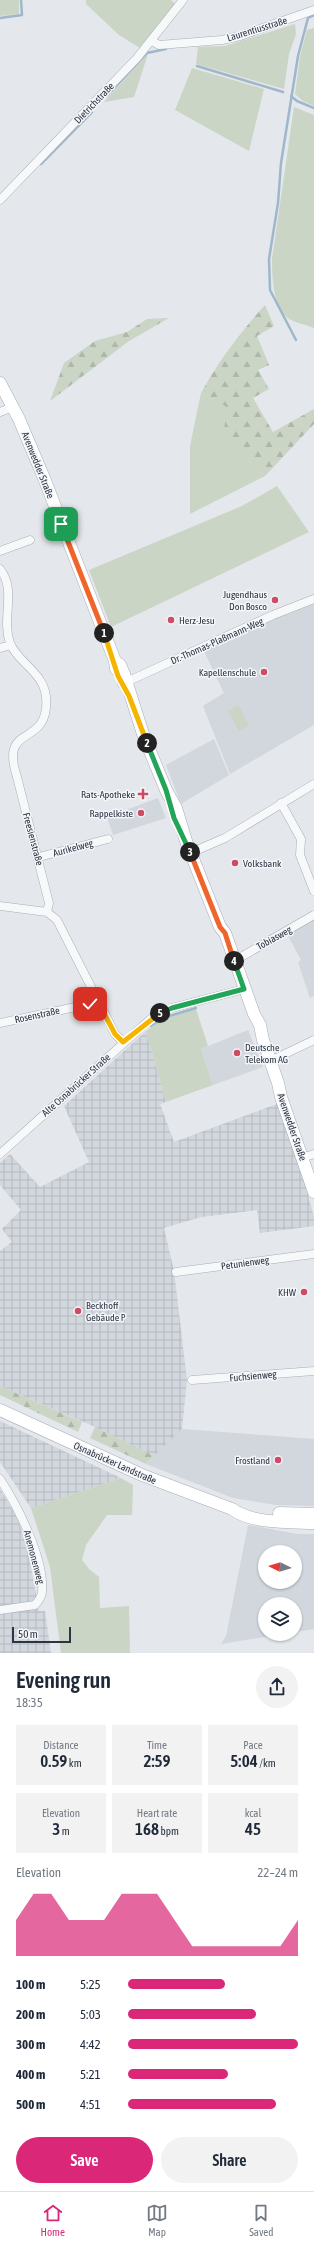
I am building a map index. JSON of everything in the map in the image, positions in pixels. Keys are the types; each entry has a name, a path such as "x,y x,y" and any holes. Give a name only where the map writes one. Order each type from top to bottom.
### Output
{"main road":[{"name":"Avenwedder Straße","path":"0,383 13,407 44,478 166,790 179,816 190,853 220,927 225,933 233,959 254,1014 253,1021 257,1034 263,1040 314,1192"},
{"name":"Avenwedder Straße","path":"278,1083 286,1095 311,1155 314,1176"},
{"name":"Osnabrücker Landstraße","path":"0,1410 142,1475 232,1509 239,1514 267,1520 314,1523"},
{"name":"Osnabrücker Landstraße","path":"232,1509 241,1508 287,1514 314,1514"}],"street":[{"name":"Dietrichstraße","path":"0,200 152,41 183,0"},
{"name":"Laurentiusstraße","path":"152,41 160,45 222,40 263,30 314,10"},
{"path":"0,412 13,407"},
{"path":"0,551 30,540"},
{"name":"Freesienstraße","path":"0,569 7,580 8,585 6,625 11,645 33,669 42,684 46,698 44,716 36,728 11,742 8,749 11,766 17,777 39,857 49,903 47,912"},
{"name":"Dr.-Thomas-Plaßmann-Weg","path":"124,683 272,615 314,599"},
{"path":"0,648 11,645"},
{"path":"190,853 225,838 314,784"},
{"path":"281,804 301,839 300,855 314,891"},
{"name":"Aurikelweg","path":"39,857 108,839"},
{"path":"0,906 47,912 57,920 115,1034 123,1042"},
{"name":"Tobiasweg","path":"233,959 314,915"},
{"name":"Alte Osnabrücker Straße","path":"0,1154 146,1022 163,1011 244,989"},
{"name":"Rosenstraße","path":"0,1023 90,1004 97,1000"},
{"path":"270,1061 314,1040"},
{"name":"Petunienweg","path":"176,1272 314,1254"},
{"name":"Fuchsienweg","path":"192,1380 314,1371"},
{"name":"Anemonenweg","path":"0,1478 22,1515 34,1550 42,1592 40,1599 35,1605 0,1610"}],"shaded area":[{"name":"Kapellenschule","path":"314,601 314,725 230,774 203,706 224,693 204,651 273,617"},
{"path":"214,739 229,775 181,804 166,765"},
{"name":"Rappelkiste","path":"158,798 166,818 113,835 107,817"},
{"path":"314,919 314,996 310,998 298,962 301,960 287,934"},
{"path":"248,1030 263,1067 213,1085 201,1049"},
{"path":"146,1031 166,1102 160,1104 174,1142 277,1104 298,1159 314,1217 314,1226 260,1233 257,1210 201,1217 164,1228 174,1271 187,1380 182,1429 154,1456 95,1427 0,1386 0,1251 12,1242 2,1229 21,1210 0,1185 0,1163 10,1154 40,1187 89,1162 64,1106"},
{"path":"0,1421 121,1478 31,1508 0,1462"},
{"path":"182,1429 314,1439 314,1506 276,1505 233,1498 146,1464"},
{"path":"0,1489 18,1519 28,1551 39,1611 45,1611 51,1653 0,1653"},
{"path":"248,1525 297,1534 314,1534 314,1629 302,1631 302,1597 258,1597 258,1638 221,1644 226,1636"}],"green space":[{"path":"0,0 19,0 19,14 0,16"},
{"path":"86,0 171,0 175,4 140,48 119,35 86,4"},
{"path":"295,24 296,34 289,54 284,89 196,64 198,47 225,46"},
{"path":"314,28 314,106 303,101 295,94 300,56 307,30"},
{"path":"148,54 134,97 104,102"},
{"path":"192,68 264,89 249,151 175,110"},
{"path":"294,107 314,115 314,328 291,320 283,313 276,299 272,274 272,259"},
{"path":"265,305 274,326 257,336 269,365 258,370 269,389 253,398 273,432 314,409 314,424 265,476 236,450 224,430 227,407 201,393 230,347"},
{"path":"169,318 129,341 50,401 64,363 95,341 127,332 147,319"},
{"path":"201,393 228,407 236,450 265,476 190,514 190,446"},
{"path":"277,486 309,532 111,627 89,570 242,506"},
{"path":"238,705 249,725 239,731 228,711"},
{"path":"196,1009 208,1046 201,1049 213,1085 166,1102 146,1031 166,1018"},
{"path":"0,1386 82,1422 78,1432 0,1395"},
{"path":"95,1427 154,1456 146,1464 90,1438"},
{"path":"121,1478 133,1485 132,1515 107,1515 86,1545 82,1560 89,1569 99,1577 100,1608 129,1606 130,1653 61,1653 50,1567 31,1508"}],"waterway":[{"path":"0,18 22,15 21,0"},
{"path":"296,340 270,290 269,259 278,203 281,163 298,56 308,18 314,15"},
{"path":"107,96 147,53 166,49"},
{"path":"197,66 283,92"},
{"path":"291,96 297,101 314,108"},
{"path":"41,164 92,112"},
{"path":"151,1026 166,1017 196,1008"}],"place":[{"name":"Jugendhaus Don Bosco","path":"275,600"},
{"name":"Herz-Jesu","path":"171,620"},
{"name":"Kapellenschule","path":"264,672"},
{"name":"Rats-Apotheke","path":"143,794"},
{"name":"Rappelkiste","path":"141,813"},
{"name":"Volksbank","path":"235,863"},
{"name":"Deutsche Telekom AG","path":"237,1053"},
{"name":"KHW","path":"304,1292"},
{"name":"Beckhoff Gebäude P","path":"78,1311"},
{"name":"Frostland","path":"278,1460"}],"route":[{"path":"61,524 115,661 115,668 118,676 129,696 166,790 170,809 177,826 186,841 220,927 225,933 244,989 163,1011 146,1022 123,1042 115,1034 97,1000 90,1004"}]}
